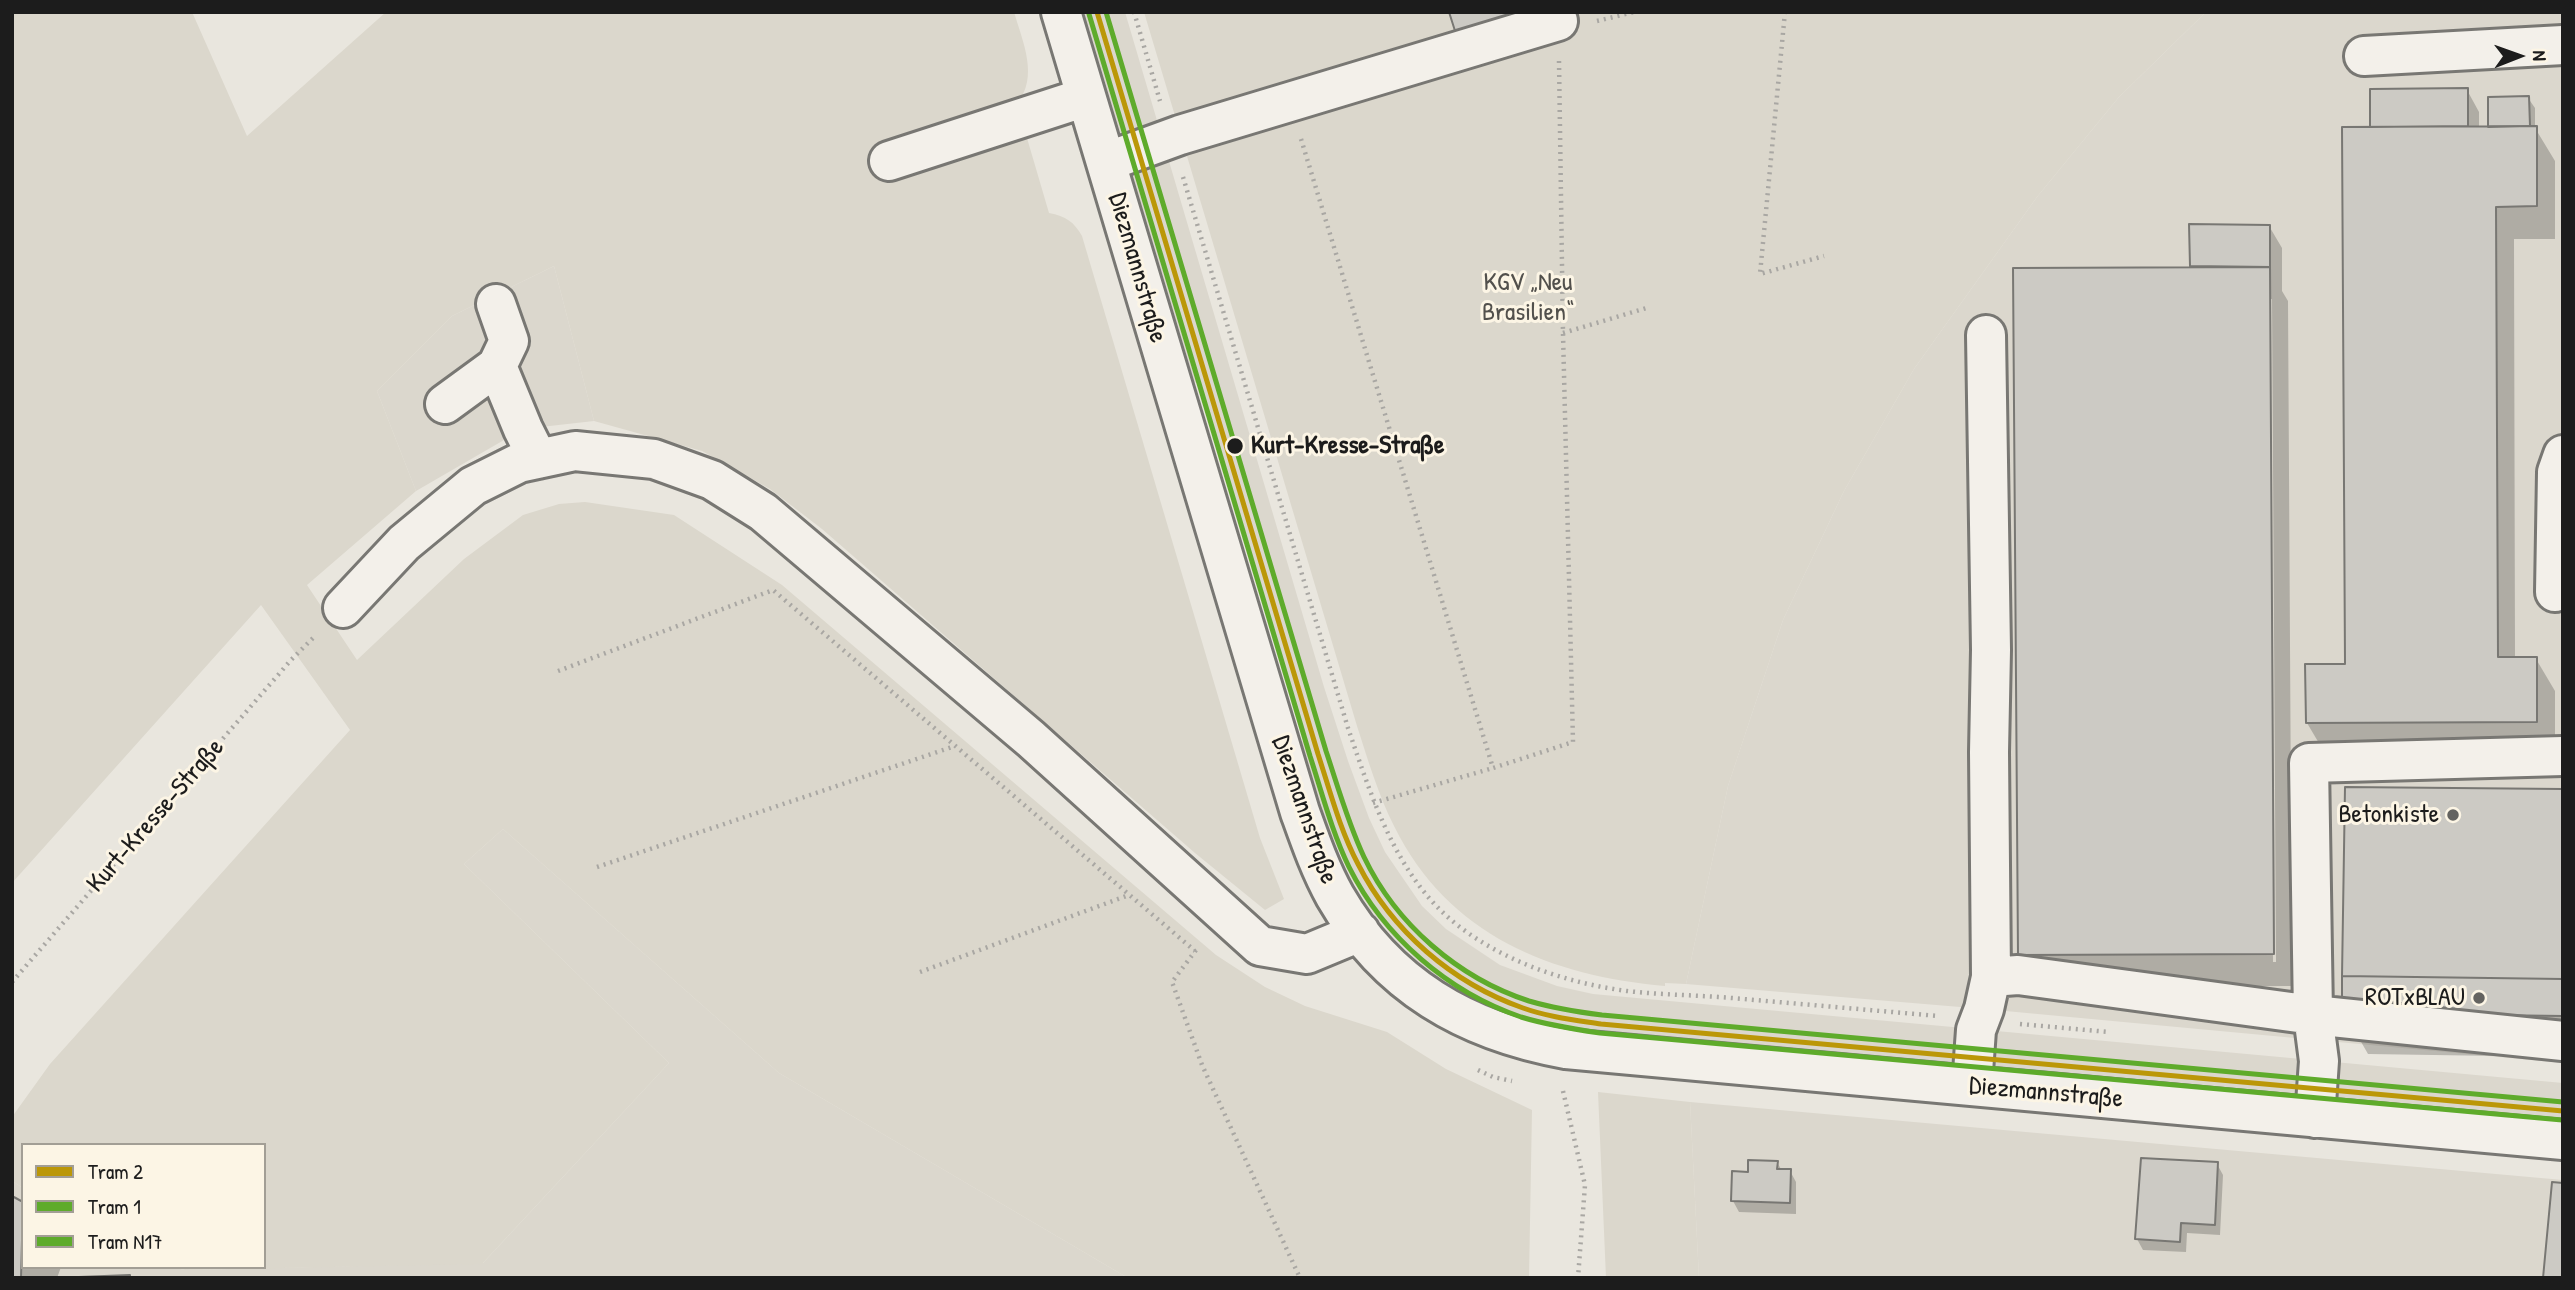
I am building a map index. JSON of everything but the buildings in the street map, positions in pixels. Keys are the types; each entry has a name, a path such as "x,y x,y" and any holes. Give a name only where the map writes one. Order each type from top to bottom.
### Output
{"street":[{"name":"Diezmannstraße","path":"1061,12 1300,812 1327,881 1360,932 1392,968 1435,1002 1462,1018 1522,1041 1566,1049 2563,1140"},
{"path":"1106,162 1171,138 1559,21"},
{"path":"2364,56 2563,45"},
{"path":"889,160 1086,97"},
{"path":"445,404 497,366 509,341 495,304"},
{"path":"1972,1086 1976,1030 1991,977 1991,650 1986,335"},
{"path":"497,366 538,459"},
{"path":"343,608 404,543 473,486 519,463 575,451 654,459 712,480 763,512 1031,739 1259,946 1307,954 1360,932"},
{"path":"2555,592 2557,472 2563,455"},
{"path":"2315,1118 2319,1061 2313,1015 2309,763 2563,756"},
{"path":"1991,977 2018,975 2313,1015 2563,1041"}],"path":[{"path":"1134,12 1348,728 1373,803 1392,844 1407,868 1438,906 1456,924 1482,942 1536,969 1567,979 1626,991 1686,994 2119,1033"},
{"path":"1785,12 1760,274 1824,256"},
{"path":"1373,803 1573,742 1559,21"},
{"path":"1290,102 1493,768"},
{"path":"1563,333 1650,307"},
{"path":"558,671 773,590 1195,951"},
{"name":"Kurt-Kresse-Straße","path":"12,982 299,651"},
{"path":"597,867 956,746"},
{"path":"920,972 1130,895"},
{"path":"1224,913 1172,982 1202,1065 1300,1278"},
{"path":"1563,1091 1585,1185 1577,1278"}],"shaded area":[{"path":"1083,12 1125,12 1348,761 1385,852 1422,906 1446,929 1500,965 1557,986 1593,994 2563,1083 2563,1122 1596,1034 1527,1021 1488,1006 1456,990 1422,965 1394,938 1370,909 1350,876 1322,814 1300,742 1306,740 1199,381 1194,383 1188,368"},
{"path":"2206,12 2563,12 2563,1063 1686,984 1728,786 1783,620 1844,491 1914,369 2037,197 2119,97"},
{"path":"554,266 594,421 523,429 416,491 377,391 452,316"},
{"path":"503,829 779,1073 1128,1278 12,1278 12,1181 21,1187 21,1269 266,1269 483,1263 669,1063 464,864"},
{"path":"1690,1102 2563,1180 2563,1278 1699,1278"}],"green space":[{"path":"12,12 192,12 247,136 386,12 1014,12 1025,47 1028,71 1024,93 1017,104 1049,213 1069,220 1082,236 1260,838 1284,899 1265,910 1195,853 822,529 770,489 702,451 594,421 554,266 452,316 377,391 416,491 307,585 357,660 464,559 523,515 559,504 585,502 674,515 782,585 1216,955 1265,987 1305,1006 1387,1032 1446,1069 1532,1110 1529,1278 1128,1278 779,1073 503,829 464,864 669,1063 482,1264 266,1268 266,1143 21,1143 21,1187 12,1181 12,1117 50,1064 350,730 261,605 12,883"},
{"name":"KGV „Neu Brasilien“","path":"1144,12 2206,12 2119,97 2037,197 1914,369 1844,491 1783,620 1728,786 1686,984 1665,983 1665,986 1623,981 1544,960 1507,944 1474,922 1443,896 1417,864 1394,826 1378,789 1357,726"},
{"path":"1598,1092 1690,1102 1699,1278 1606,1278"}],"tram line":[{"name":"2","path":"1097,12 1341,824 1358,864 1388,911 1427,952 1449,969 1472,984 1523,1008 1601,1024 2563,1111"},
{"name":"N17","path":"1106,12 1348,818 1364,857 1393,905 1432,946 1454,963 1503,991 1529,1001 1602,1015 2563,1102"},
{"name":"1","path":"1089,14 1337,840 1363,893 1380,916 1400,939 1444,977 1468,993 1521,1017 1600,1033 2562,1120"}],"place":[{"name":"Kurt-Kresse-Straße","path":"1235,446"},
{"name":"Betonkiste","path":"2453,815"},
{"name":"ROTxBLAU","path":"2479,998"}]}
